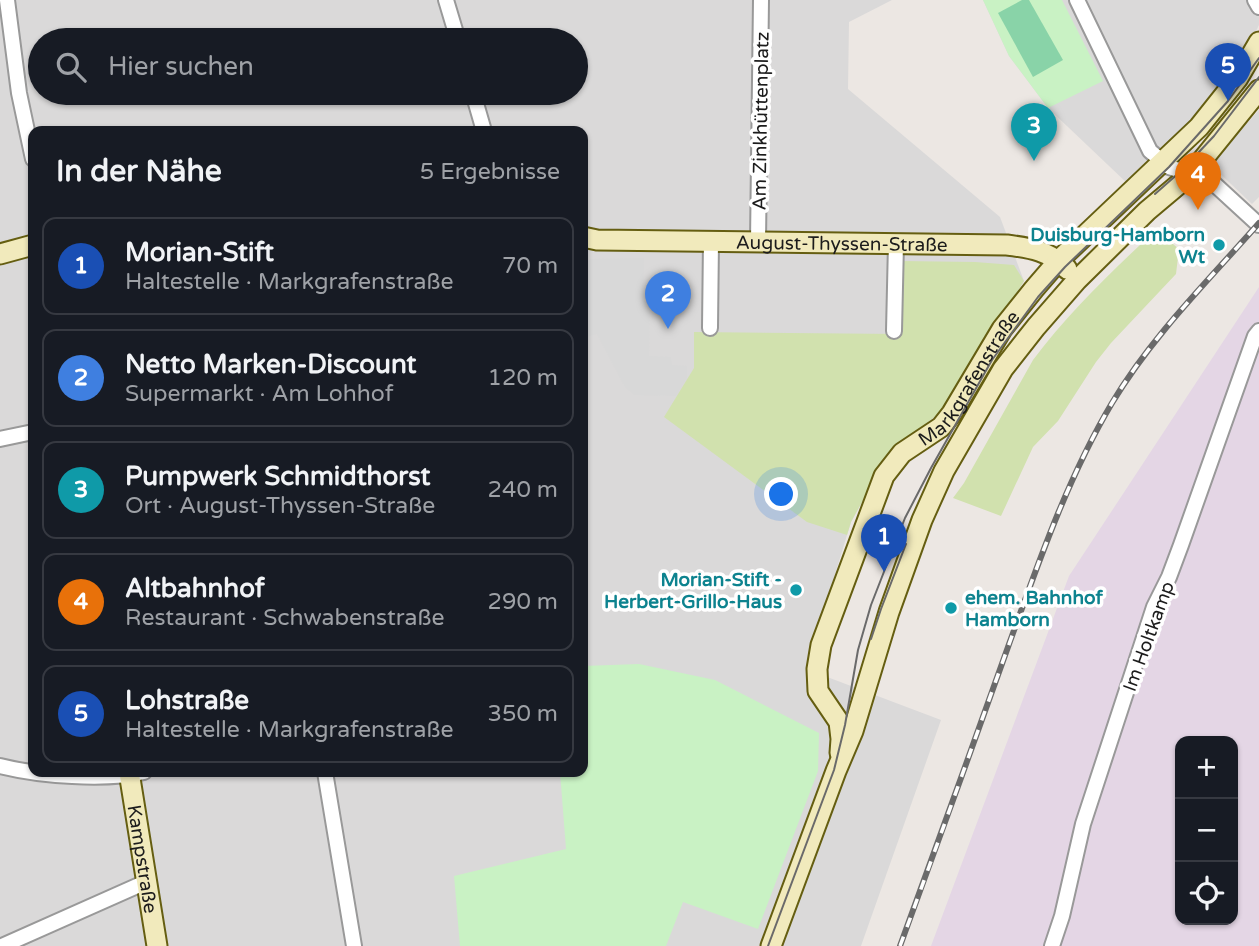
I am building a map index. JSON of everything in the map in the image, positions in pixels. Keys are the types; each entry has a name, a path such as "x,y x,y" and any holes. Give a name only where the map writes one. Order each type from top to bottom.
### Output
{"street":[{"path":"7,0 19,93 28,135"},
{"path":"446,0 454,28"},
{"name":"Am Zinkhüttenplatz","path":"758,241 761,0"},
{"path":"1077,0 1150,151 1169,167 1210,180 1259,225"},
{"path":"1255,0 1259,7"},
{"name":"Markgrafenstraße","path":"836,771 841,739 839,722 818,691 817,669 821,645 884,476 902,453 941,427 1003,329 1059,260 1163,162 1206,117 1238,78 1259,42"},
{"name":"Markgrafenstraße","path":"771,946 853,732 889,612 922,520 944,471 1003,369 1036,327 1077,280 1147,211 1191,174 1259,90"},
{"path":"476,105 483,126"},
{"name":"August-Thyssen-Straße","path":"588,240 1007,245 1050,254 1077,280"},
{"path":"710,241 710,328"},
{"path":"894,331 895,243"},
{"path":"0,254 28,246"},
{"name":"Im Holtkamp","path":"1052,946 1062,916 1083,824 1154,607 1169,577 1255,335 1259,331"},
{"path":"0,439 28,433"},
{"path":"0,766 28,772"},
{"name":"Kampstraße","path":"134,777 146,882 157,946"},
{"path":"326,777 354,946"},
{"path":"2,946 146,882"}],"shaded area":[{"path":"0,0 892,0 849,22 848,89 1000,217 1024,281 943,410 889,453 851,522 806,669 941,720 861,946 0,946"},
{"path":"983,0 1259,0 1259,25 1241,62 1181,135 1128,184 1048,108 1009,56"},
{"path":"1259,110 1259,197 1252,204 1210,164"},
{"path":"644,258 643,301 650,302 649,356 671,357 672,365 687,366 687,378 676,396 635,395 625,387 597,334 588,337 590,259"},
{"path":"1259,287 1259,946 931,946 1069,576"}],"green space":[{"path":"983,0 1062,0 1103,81 1048,108 1009,56"},
{"path":"1022,0 1029,0 1063,60 1033,77 998,13"},
{"path":"1156,230 1179,249 1176,274 1111,343 1058,421 1033,447 1001,516 953,498 1033,360 1107,276"},
{"path":"900,261 1014,265 1024,281 943,410 889,453 851,522 847,535 807,522 664,417 694,368 694,332 899,334"},
{"path":"639,664 715,680 819,733 818,771 758,929 683,902 666,946 460,946 454,876 566,849 560,777 588,777 588,666"}],"tram line":[{"path":"768,946 834,770 858,650 871,605 905,518 931,468 992,360 1038,297 1065,267 1169,167 1228,101 1259,58"},
{"path":"1155,194 1214,136 1259,77"},
{"path":"871,639 906,544"}],"railway":[{"path":"900,946 1042,553 1081,462 1112,403 1145,355 1181,310 1259,223"}],"place":[{"name":"Lohstraße","path":"1228,101"},
{"name":"Pumpwerk Schmidthorst","path":"1034,161"},
{"name":"Altbahnhof","path":"1198,210"},
{"name":"Duisburg-Hamborn Wt","path":"1219,245"},
{"name":"Netto Marken-Discount","path":"668,329"},
{"name":"Morian-Stift","path":"884,572"},
{"name":"Morian-Stift - Herbert-Grillo-Haus","path":"796,590"},
{"name":"ehem. Bahnhof Hamborn","path":"951,608"}]}
